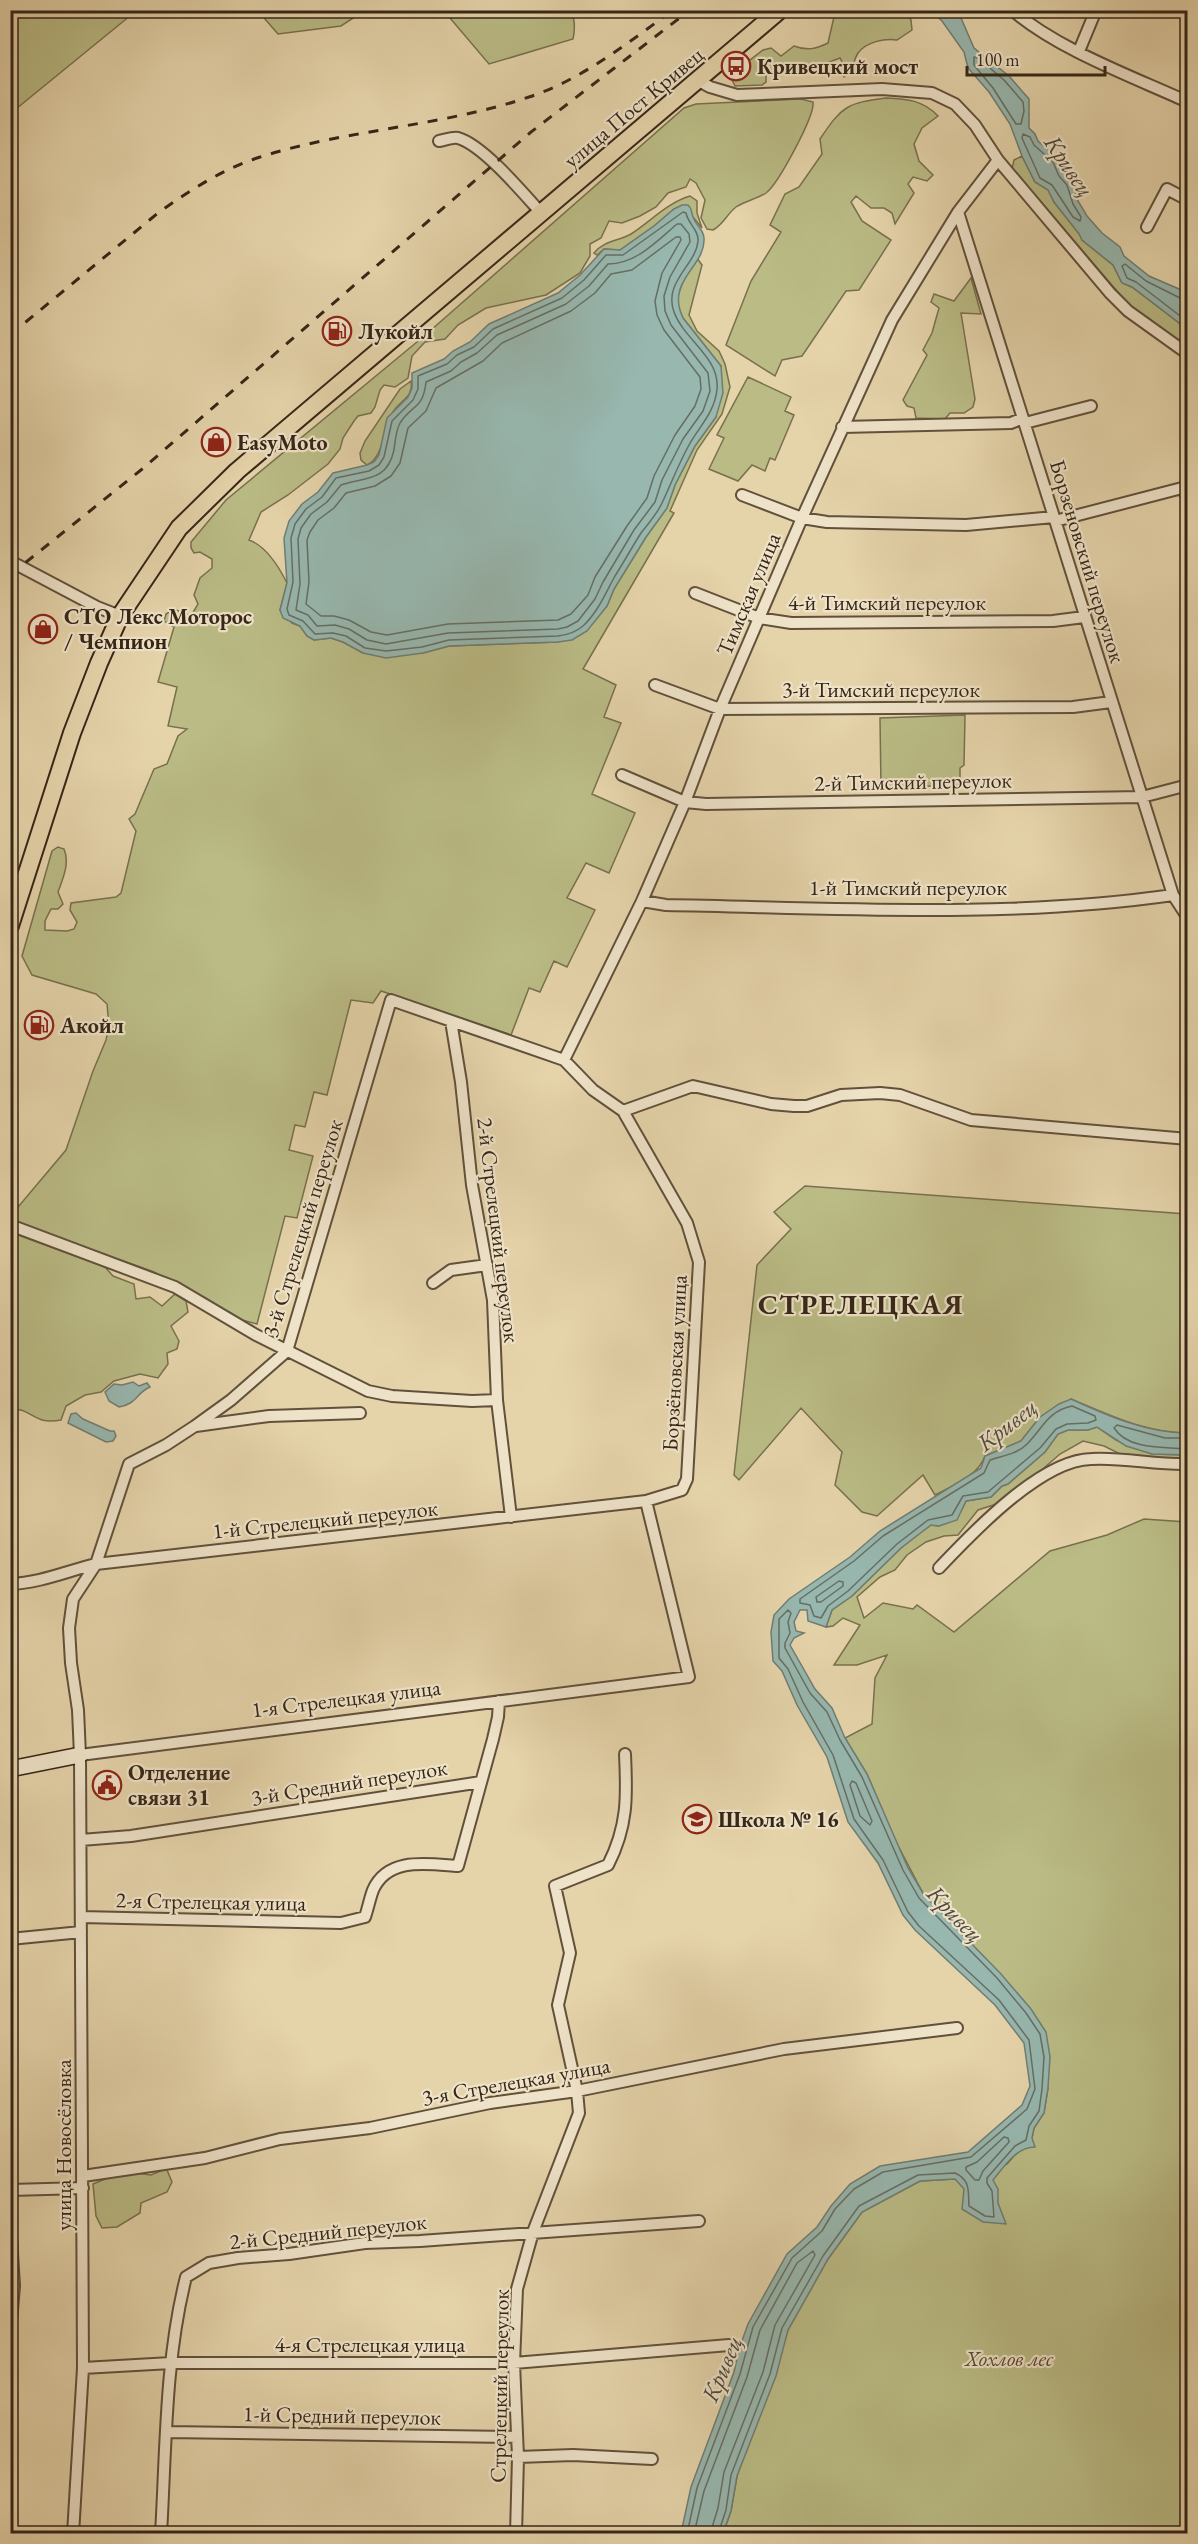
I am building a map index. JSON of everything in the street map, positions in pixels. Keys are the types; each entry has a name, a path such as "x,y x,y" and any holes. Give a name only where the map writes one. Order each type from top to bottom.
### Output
{"main road":[{"name":"улица Пост Кривец","path":"10,927 72,733 99,663 120,616 180,528 207,499 296,420 542,214 780,10"}],"street":[{"path":"1012,10 1026,22 1079,51 1188,102"},
{"path":"1079,51 1096,10"},
{"path":"699,81 710,87 737,94 882,89 932,93 955,104 975,125 998,160 1110,293 1128,311 1188,354"},
{"path":"439,141 459,138 475,148 509,178 542,214"},
{"name":"Тимская улица","path":"564,1060 642,901 685,802 720,709 802,518 892,320 958,212 998,160"},
{"path":"1147,227 1167,189 1188,200"},
{"name":"Борзеновский переулок","path":"958,212 1173,895 1188,918"},
{"path":"842,427 1011,423 1090,406"},
{"path":"742,495 802,518 827,522 966,525 1054,519 1182,488 1188,498"},
{"path":"10,561 97,607 120,616"},
{"name":"4-й Тимский переулок","path":"694,593 759,618 803,623 1053,621 1084,617"},
{"name":"3-й Тимский переулок","path":"655,685 720,709 1073,707 1111,702"},
{"path":"622,775 685,802"},
{"name":"2-й Тимский переулок","path":"685,802 795,804 1142,797 1188,785"},
{"name":"1-й Тимский переулок","path":"642,901 678,905 1002,908 1116,903 1173,895"},
{"name":"3-й Стрелецкий переулок","path":"129,1464 166,1445 195,1426 231,1400 287,1351 391,1000 451,1021"},
{"path":"451,1021 564,1060 593,1090 623,1111 693,1086 771,1104 794,1106 807,1106 842,1095 880,1093 900,1095 971,1120 1188,1139"},
{"name":"2-й Стрелецкий переулок","path":"451,1021 461,1082 472,1185 493,1300 497,1400 511,1518"},
{"name":"Борзёновская улица","path":"623,1111 687,1223 699,1262 687,1479 682,1490 646,1501"},
{"path":"10,1226 175,1287 246,1330 368,1390 392,1396 472,1401 497,1400"},
{"path":"433,1283 451,1270 487,1265"},
{"path":"195,1426 269,1416 360,1413"},
{"path":"939,1568 976,1529 1016,1495 1047,1474 1070,1463 1089,1458 1150,1464 1188,1464"},
{"name":"улица Новосёловка","path":"73,2534 83,2368 83,2176 80,1755 78,1710 71,1663 69,1628 73,1599 96,1564 129,1464"},
{"name":"1-й Стрелецкий переулок","path":"10,1584 30,1583 96,1564 646,1501"},
{"name":"1-я Стрелецкая улица","path":"10,1769 80,1755 689,1677 646,1501"},
{"path":"481,1782 498,1717 499,1701"},
{"name":"Стрелецкий переулок","path":"516,2534 518,2457 514,2363 517,2289 533,2232 579,2113 577,2091 558,2005 570,1953 555,1886 608,1864 618,1846 625,1818 625,1754"},
{"name":"3-й Средний переулок","path":"81,1840 131,1836 481,1782"},
{"name":"2-я Стрелецкая улица","path":"81,1917 341,1923 365,1917 374,1888 384,1875 396,1868 410,1864 458,1866 481,1782"},
{"path":"10,1939 81,1932"},
{"name":"3-я Стрелецкая улица","path":"83,2176 205,2158 280,2139 370,2128 490,2103 577,2091 784,2049 957,2028"},
{"path":"10,2215 11,2190 83,2188"},
{"path":"10,2221 14,2286 10,2334"},
{"name":"2-й Средний переулок","path":"161,2534 171,2363 178,2306 186,2277 209,2263 365,2243 699,2222"},
{"name":"4-я Стрелецкая улица","path":"83,2368 171,2363 514,2363 729,2345"},
{"name":"1-й Средний переулок","path":"167,2432 517,2437"},
{"path":"518,2457 573,2456 652,2459"}],"green space":[{"path":"11,10 136,10 136,11 11,113"},
{"path":"258,11 364,11 341,26 278,34"},
{"path":"444,11 570,11 574,24 573,39 489,64"},
{"path":"833,11 904,11 911,20 912,30 897,40 881,40 861,49 852,68 844,77 839,70 842,62 840,58 809,70 790,66 766,73 766,82 762,85 735,86 731,78 732,74 763,50 771,48 781,56 794,46 811,49 828,43 834,17"},
{"path":"886,98 914,101 927,107 938,116 922,128 914,144 919,161 933,175 927,181 913,177 908,184 914,193 895,224 892,213 884,208 871,208 856,196 851,202 862,221 891,240 859,290 846,291 802,356 782,360 775,376 726,345 751,281 781,232 770,225 785,194 799,187 822,154 820,139 834,119 854,104"},
{"path":"801,99 813,102 808,121 787,164 766,193 736,207 713,230 707,229 701,218 705,200 696,183 690,179 686,187 668,193 656,207 640,216 622,223 609,221 601,238 590,244 590,256 580,273 546,295 486,308 458,325 445,339 425,342 412,356 408,378 395,387 384,385 371,413 358,416 343,438 340,449 328,464 288,495 261,512 249,540 266,552 287,583 280,610 292,623 300,626 307,636 314,640 331,638 363,653 423,653 449,646 558,642 607,606 614,589 667,508 675,485 695,446 716,417 721,366 683,318 677,299 683,281 697,258 702,265 689,315 697,331 719,351 725,364 730,387 722,414 697,450 670,511 674,513 583,669 616,685 604,717 621,723 592,794 635,813 609,873 586,863 567,898 595,910 567,967 554,961 540,992 529,988 511,1035 381,991 373,1003 351,1000 327,1095 314,1092 305,1127 295,1125 289,1150 313,1156 297,1218 285,1216 257,1324 231,1317 154,1272 87,1248 15,1227 12,1220 13,1213 66,1150 109,1026 107,1004 96,994 32,975 22,956 52,851 58,847 64,849 66,854 65,870 58,892 63,904 58,909 51,909 45,921 45,930 74,929 77,922 70,910 71,903 116,897 121,893 136,831 129,819 135,814 154,769 167,764 178,736 187,729 168,726 177,687 158,682 174,627 164,621 166,614 174,609 191,616 198,604 194,595 200,578 212,568 212,559 200,552 194,553 191,542 226,500 423,337 684,108 696,104"},
{"path":"1022,156 1035,182 1048,189 1054,202 1080,234 1082,240 1113,265 1122,283 1132,287 1187,329 1187,350 1129,305 1012,169 1014,160"},
{"path":"690,196 697,201 697,213 702,228 693,217 674,209 620,250 604,249 597,255 594,253 606,244 631,234 666,208"},
{"path":"971,278 981,314 961,313 975,399 973,407 964,413 950,413 945,419 916,418 914,408 907,406 903,400 927,355 923,350 932,333 939,308 931,302 934,294 954,301"},
{"path":"748,377 791,397 785,411 794,415 775,460 770,458 765,471 752,465 738,481 709,469 724,438 717,435"},
{"path":"411,381 408,395 393,412 377,456 367,465 361,460 360,453 365,441 400,389"},
{"path":"965,715 964,765 960,768 960,785 881,788 880,718"},
{"path":"805,1186 1187,1214 1187,1433 1142,1426 1071,1399 1040,1417 1021,1441 985,1456 977,1469 964,1479 935,1495 923,1475 877,1516 862,1512 835,1485 842,1452 801,1408 739,1480 734,1475 757,1265 791,1229 774,1212"},
{"path":"10,1232 105,1267 113,1276 134,1284 136,1299 150,1297 162,1306 175,1294 186,1301 188,1312 171,1326 179,1341 177,1349 167,1353 168,1364 158,1378 140,1374 114,1381 101,1392 85,1395 66,1406 61,1420 44,1420 18,1409 11,1409"},
{"name":"Хохлов лес","path":"1097,1427 1116,1440 1152,1454 1187,1455 1187,1459 1156,1460 1122,1455 1104,1446 1083,1441 1060,1454 1006,1501 978,1510 958,1535 944,1536 926,1542 907,1555 895,1570 880,1577 857,1597 864,1618 883,1603 913,1609 917,1605 954,1632 1050,1551 1107,1535 1144,1519 1187,1522 1187,2533 723,2534 731,2511 737,2476 788,2330 828,2259 862,2212 920,2181 955,2179 1007,2164 1019,2150 1026,2147 1032,2138 1034,2128 1044,2113 1048,2088 983,1956 924,1895 895,1840 867,1774 845,1738 872,1724 875,1678 887,1655 857,1665 834,1665 860,1625 843,1618 833,1626 826,1627 832,1610 852,1596 901,1548 925,1529 931,1525 939,1526 961,1511 966,1501 991,1497 1045,1452 1058,1434 1068,1430 1088,1430"},
{"path":"167,2170 172,2182 167,2192 141,2203 140,2213 117,2227 102,2228 96,2216 93,2184 110,2177 136,2173 151,2175"}],"water":[{"path":"931,11 958,11 974,48 1009,76 1029,99 1029,128 1038,141 1058,158 1064,173 1072,181 1078,201 1087,216 1102,233 1120,247 1124,256 1149,276 1179,289 1187,297 1187,329 1132,287 1122,283 1113,265 1082,240 1048,190 1035,182 1010,124 989,92 968,68 964,52 942,21"},
{"path":"682,205 688,205 691,208 694,220 704,238 699,257 682,284 679,305 683,318 721,366 723,393 716,417 695,446 675,485 667,508 614,589 607,606 587,631 572,640 558,642 449,646 423,653 386,658 363,653 331,638 314,640 307,636 300,626 283,618 280,610 287,583 284,538 289,521 302,504 318,492 333,473 374,462 379,455 387,418 408,397 412,388 412,373 444,359 470,342 489,324 558,293 580,275 604,249 620,250"},
{"path":"133,1382 139,1386 147,1383 150,1387 125,1406 119,1407 109,1401 105,1392 114,1384 122,1385"},
{"path":"1071,1399 1142,1427 1187,1433 1187,1455 1152,1454 1126,1446 1097,1427 1088,1430 1068,1430 1058,1434 1045,1452 991,1497 966,1501 957,1520 939,1526 931,1525 901,1548 852,1596 832,1610 826,1627 808,1621 807,1610 800,1610 794,1622 796,1631 804,1633 794,1638 790,1645 815,1689 832,1708 845,1738 867,1774 908,1868 924,1895 1001,1974 1031,2009 1046,2032 1050,2057 1048,2088 1044,2113 1034,2128 1032,2138 1035,2147 1016,2154 993,2180 998,2189 998,2203 1006,2224 983,2222 962,2209 964,2189 955,2179 920,2181 862,2212 828,2259 788,2330 776,2376 737,2476 731,2511 723,2533 681,2533 691,2487 734,2372 748,2324 787,2254 817,2227 850,2184 880,2166 968,2152 1022,2105 1030,2086 1024,2043 995,2005 915,1930 903,1915 878,1863 848,1822 827,1757 797,1705 782,1671 773,1661 771,1632 774,1615 789,1599 850,1557 880,1531 981,1468 985,1456 1021,1441 1040,1417"},
{"path":"76,1413 83,1419 114,1431 116,1436 113,1441 106,1442 68,1423 71,1414"}],"railway":[{"path":"10,335 158,213 218,175 257,158 291,148 462,115 529,97 586,71 673,10"},
{"path":"10,575 141,470 531,132 690,10"}],"place":[{"name":"Кривецкий мост","path":"736,66"},
{"name":"Лукойл","path":"337,331"},
{"name":"EasyMoto","path":"216,442"},
{"name":"СТО Лекс Моторос / Чемпион","path":"43,629"},
{"name":"Акойл","path":"39,1025"},
{"name":"Отделение связи 31","path":"107,1785"},
{"name":"Школа № 16","path":"697,1819"}],"district":[{"name":"СТРЕЛЕЦКАЯ","path":"861,1304"}],"water label":[{"name":"Кривец","path":"1069,166"},
{"name":"Кривец","path":"1007,1425"},
{"name":"Кривец","path":"955,1914"},
{"name":"Кривец","path":"722,2369"}]}
